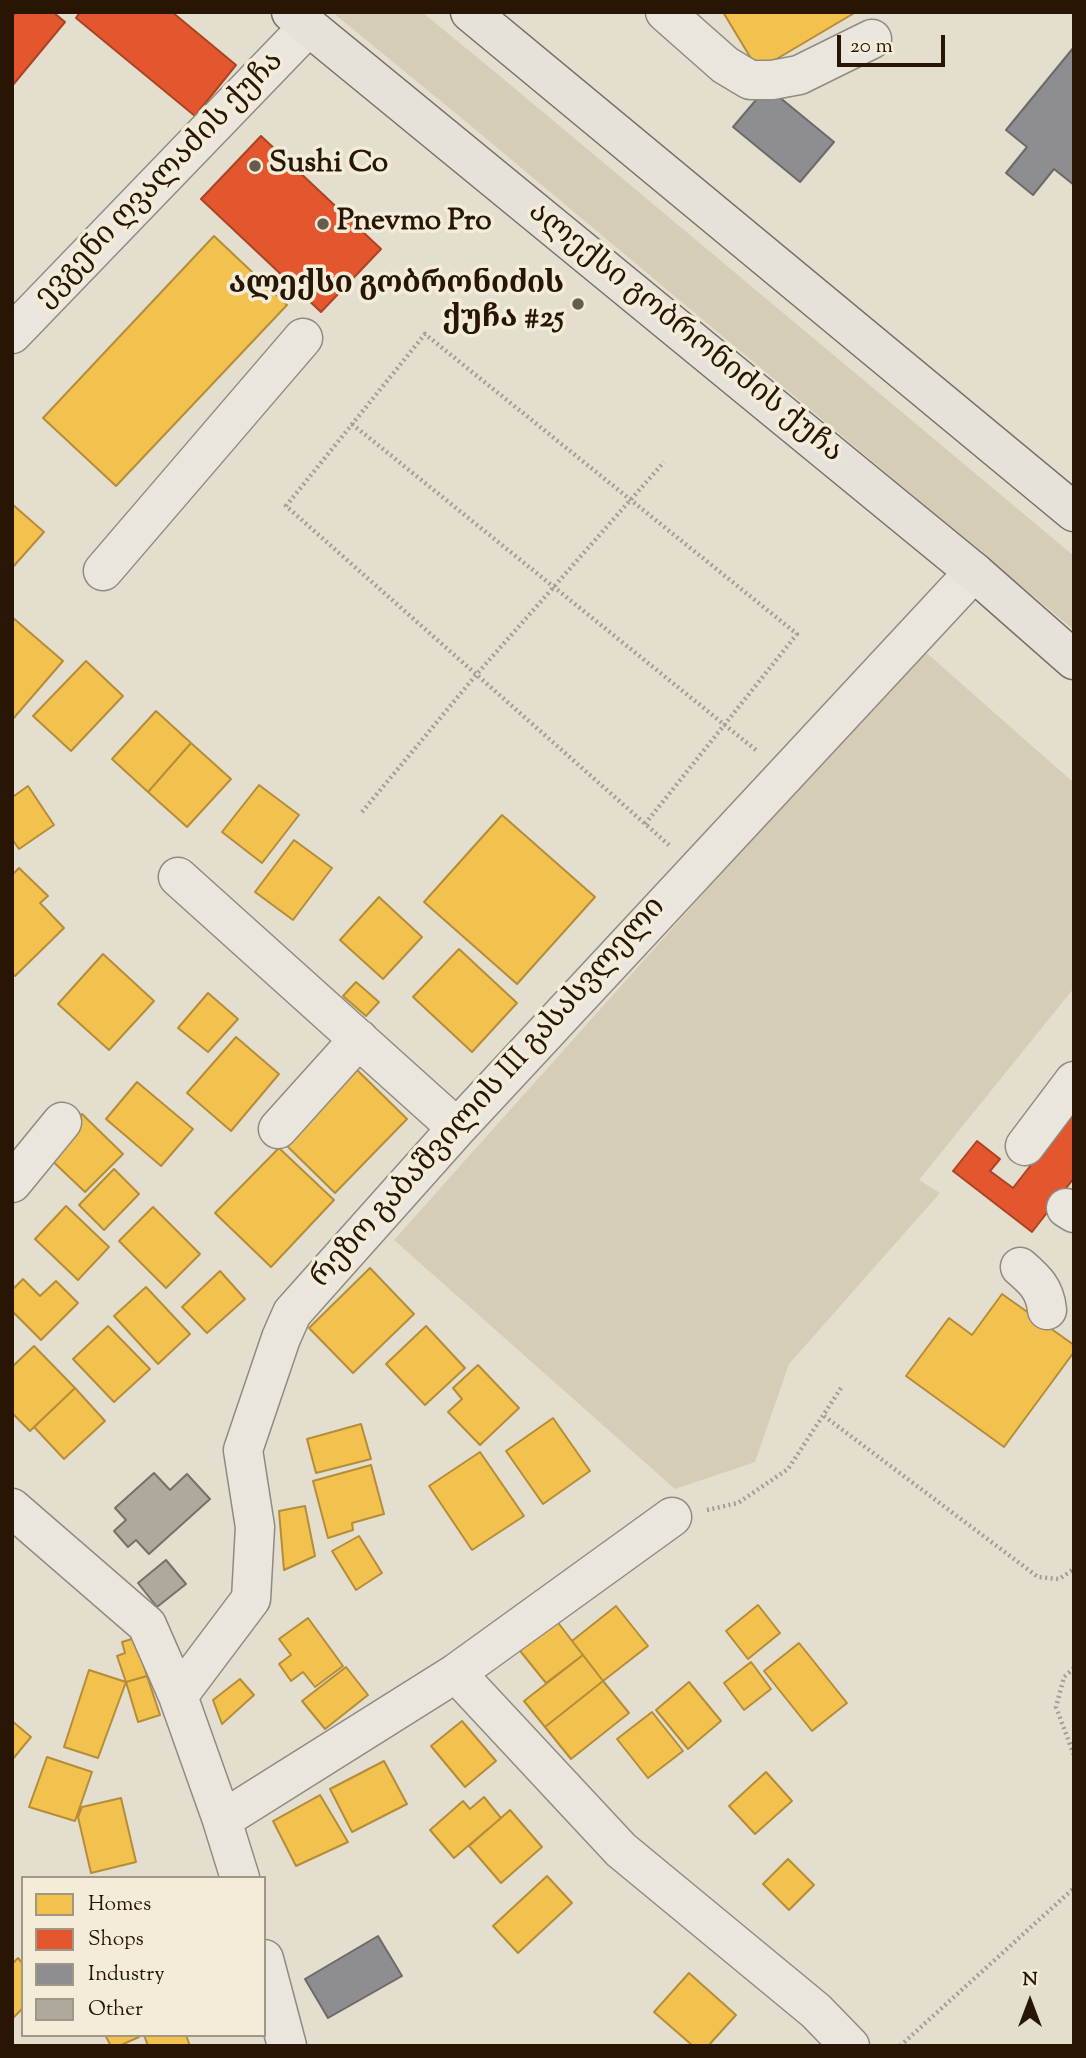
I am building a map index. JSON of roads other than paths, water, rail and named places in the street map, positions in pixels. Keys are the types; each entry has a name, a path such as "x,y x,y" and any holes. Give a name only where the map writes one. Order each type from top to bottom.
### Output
{"main road":[{"path":"470,12 1074,512"},
{"name":"ალექსი გობრონიძის ქუჩა","path":"300,19 974,572 1074,660"}],"street":[{"path":"665,12 725,65 750,80 772,80 799,75 872,39"},
{"name":"ევგენი ღვალაძის ქუჩა","path":"12,334 300,19"},
{"path":"103,571 303,338"},
{"name":"რეზო გაბაშვილის III გასასვლელი","path":"178,1696 251,1599 255,1527 243,1450 292,1313 457,1128 974,572"},
{"path":"178,877 457,1128"},
{"path":"278,1129 359,1039"},
{"path":"1026,1146 1074,1081"},
{"path":"12,1183 62,1122"},
{"path":"1020,1266 1043,1290 1047,1310"},
{"path":"222,1820 456,1673 671,1517"},
{"path":"19,1528 147,1625 178,1696 239,1876"},
{"path":"456,1673 621,1850 816,2011 850,2046"},
{"path":"266,1967 287,2046"}],"place":[{"name":"Sushi Co","path":"255,166"},
{"name":"Pnevmo Pro","path":"323,224"},
{"name":"ალექსი გობრონიძის ქუჩა #25","path":"578,304"}]}
